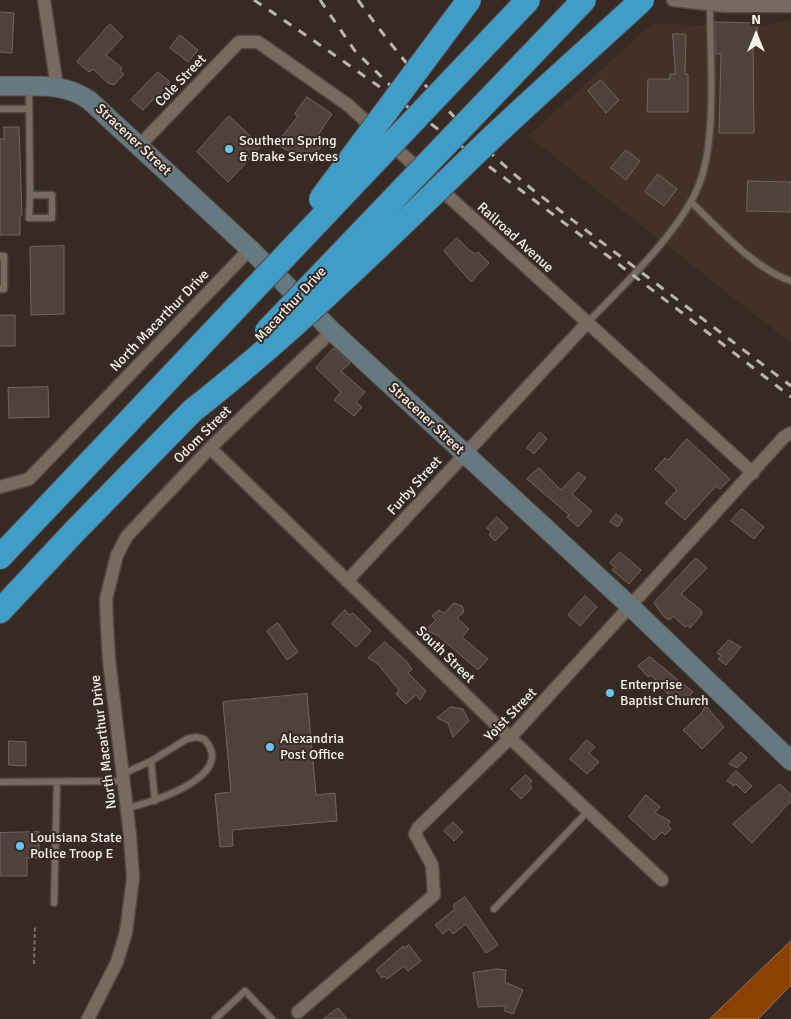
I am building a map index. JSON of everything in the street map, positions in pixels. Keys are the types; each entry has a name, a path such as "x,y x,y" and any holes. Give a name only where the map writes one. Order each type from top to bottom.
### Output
{"highway":[{"path":"253,290 469,0"},
{"path":"0,557 528,0"},
{"name":"Macarthur Drive","path":"4,608 378,213 584,0"},
{"path":"192,411 253,363 642,0"}],"street":[{"path":"44,0 57,87"},
{"path":"673,0 710,5 791,6"},
{"name":"Cole Street","path":"140,146 239,42 247,41"},
{"name":"Railroad Avenue","path":"247,41 258,42 348,105 753,473"},
{"name":"Stracener Street","path":"0,86 57,87 75,90 89,100 250,249 332,331 631,607 791,760"},
{"name":"North Macarthur Drive","path":"0,488 29,479 250,249"},
{"name":"Furby Street","path":"347,581 586,323"},
{"name":"Odom Street","path":"112,573 117,555 127,536 210,448 332,331"},
{"name":"Yoist Street","path":"298,1012 434,895 432,865 415,834 418,828 510,738 784,437 791,433"},
{"name":"South Street","path":"210,448 510,738 662,880"},
{"name":"North Macarthur Drive","path":"88,1019 117,962 126,932 133,878 127,808 109,660 106,599 112,573"}],"lane":[{"path":"586,323 633,275 692,202 701,182 708,150 710,5"},
{"path":"29,86 30,218 52,218 52,195 30,194"},
{"path":"0,109 29,109"},
{"path":"692,202 756,260 770,271 791,281"},
{"path":"0,256 4,256 4,289 0,289"},
{"path":"0,782 57,782 123,778 188,739 196,737 204,739 211,752 210,762 204,772 180,791 155,801 127,808"},
{"path":"151,761 155,801"},
{"path":"54,903 57,782"},
{"path":"494,909 588,811"},
{"path":"215,1019 245,991 272,1019"}],"path":[{"path":"34,964 35,925"}],"shaded area":[{"path":"791,20 791,343 528,136 652,24 761,26"},
{"path":"791,941 791,985 758,1019 710,1019"}],"building":[{"path":"0,12 14,13 12,53 0,52"},
{"path":"715,22 757,23 758,45 753,44 754,133 719,133 721,54 716,54"},
{"path":"110,24 123,37 106,55 122,68 120,72 124,74 114,85 108,83 93,69 89,72 77,62"},
{"path":"673,34 686,34 685,74 688,74 688,112 647,112 648,79 670,79 670,74 675,74"},
{"path":"180,35 198,50 188,62 170,48"},
{"path":"158,72 170,82 143,110 131,100"},
{"path":"601,80 619,100 606,113 588,91"},
{"path":"307,97 332,114 314,141 322,145 311,163 276,144 298,116 295,114"},
{"name":"Southern Spring & Brake Services","path":"229,116 261,146 228,182 197,152"},
{"path":"4,127 19,127 22,215 20,216 20,235 0,235 0,139 4,139"},
{"path":"626,150 640,161 626,180 611,168"},
{"path":"658,174 677,189 664,206 645,192"},
{"path":"748,181 791,182 791,212 747,211"},
{"path":"457,238 470,251 476,254 478,252 489,263 471,282 444,251"},
{"path":"64,246 64,314 31,315 30,247"},
{"path":"0,315 15,315 15,346 0,346"},
{"path":"334,348 350,363 341,371 365,392 356,402 362,407 354,416 334,400 341,392 316,368"},
{"path":"48,387 49,417 9,418 8,388"},
{"path":"540,432 547,439 534,454 527,448"},
{"path":"687,439 730,479 720,489 716,486 685,520 665,503 677,490 655,469 665,458 668,460"},
{"path":"539,468 561,490 578,472 586,478 572,494 592,511 578,527 567,517 569,515 527,479"},
{"path":"742,509 764,527 754,539 731,521"},
{"path":"616,514 623,519 618,527 610,522"},
{"path":"497,517 508,528 495,541 489,535 491,532 487,528"},
{"path":"620,552 641,570 629,584 612,570 615,567 610,563"},
{"path":"696,558 707,568 681,594 701,610 702,614 690,628 688,625 685,627 673,616 670,620 665,618 654,603"},
{"path":"585,596 597,607 580,626 568,615"},
{"path":"454,603 462,606 464,612 457,618 469,629 462,637 488,659 478,670 437,635 425,630 436,620 432,616 439,610 444,613"},
{"path":"345,610 349,615 353,613 371,631 356,647 332,624"},
{"path":"278,623 298,652 287,660 267,631"},
{"path":"729,640 741,647 726,665 718,659 722,656 717,653"},
{"path":"385,642 406,661 412,669 408,673 426,691 420,700 416,695 406,704 396,694 399,690 378,664 368,658"},
{"path":"650,657 693,692 679,706 651,675 648,677 638,666"},
{"name":"Alexandria Post Office","path":"307,694 316,795 335,793 337,821 232,830 233,846 220,847 215,794 231,792 223,702"},
{"path":"706,706 724,727 702,749 683,730 700,715"},
{"path":"451,707 463,709 469,721 453,737 448,723 437,718"},
{"path":"587,740 595,747 589,753 599,762 587,774 570,759"},
{"path":"9,741 26,742 26,766 9,765"},
{"path":"741,752 747,758 737,768 729,764"},
{"path":"736,771 752,786 745,793 736,784 734,786 727,781"},
{"path":"526,775 532,781 529,784 532,788 521,799 511,789"},
{"path":"780,784 791,795 791,801 752,843 733,824"},
{"path":"646,795 660,807 655,813 670,821 668,825 671,829 665,835 662,832 654,840 629,817"},
{"path":"453,822 463,832 454,841 444,831"},
{"name":"Louisiana State Police Troop E","path":"39,832 39,858 27,858 27,876 0,876 0,833"},
{"path":"465,897 498,945 486,953 466,924 453,934 449,929 443,934 435,925 455,909 453,906"},
{"path":"409,945 421,961 408,971 404,966 387,979 384,976 382,978 376,970 403,946 404,948"},
{"path":"496,969 506,970 505,982 523,990 513,1014 504,1011 506,1006 478,1007 473,973"},
{"path":"338,1008 347,1019 324,1019"}],"railway":[{"path":"254,0 459,144 593,244 791,397"},
{"path":"320,0 355,51 393,88"},
{"path":"358,0 418,77 508,169 791,386"}],"place":[{"name":"Southern Spring & Brake Services","path":"229,149"},
{"name":"Enterprise Baptist Church","path":"610,693"},
{"name":"Alexandria Post Office","path":"270,747"},
{"name":"Louisiana State Police Troop E","path":"20,846"}]}
